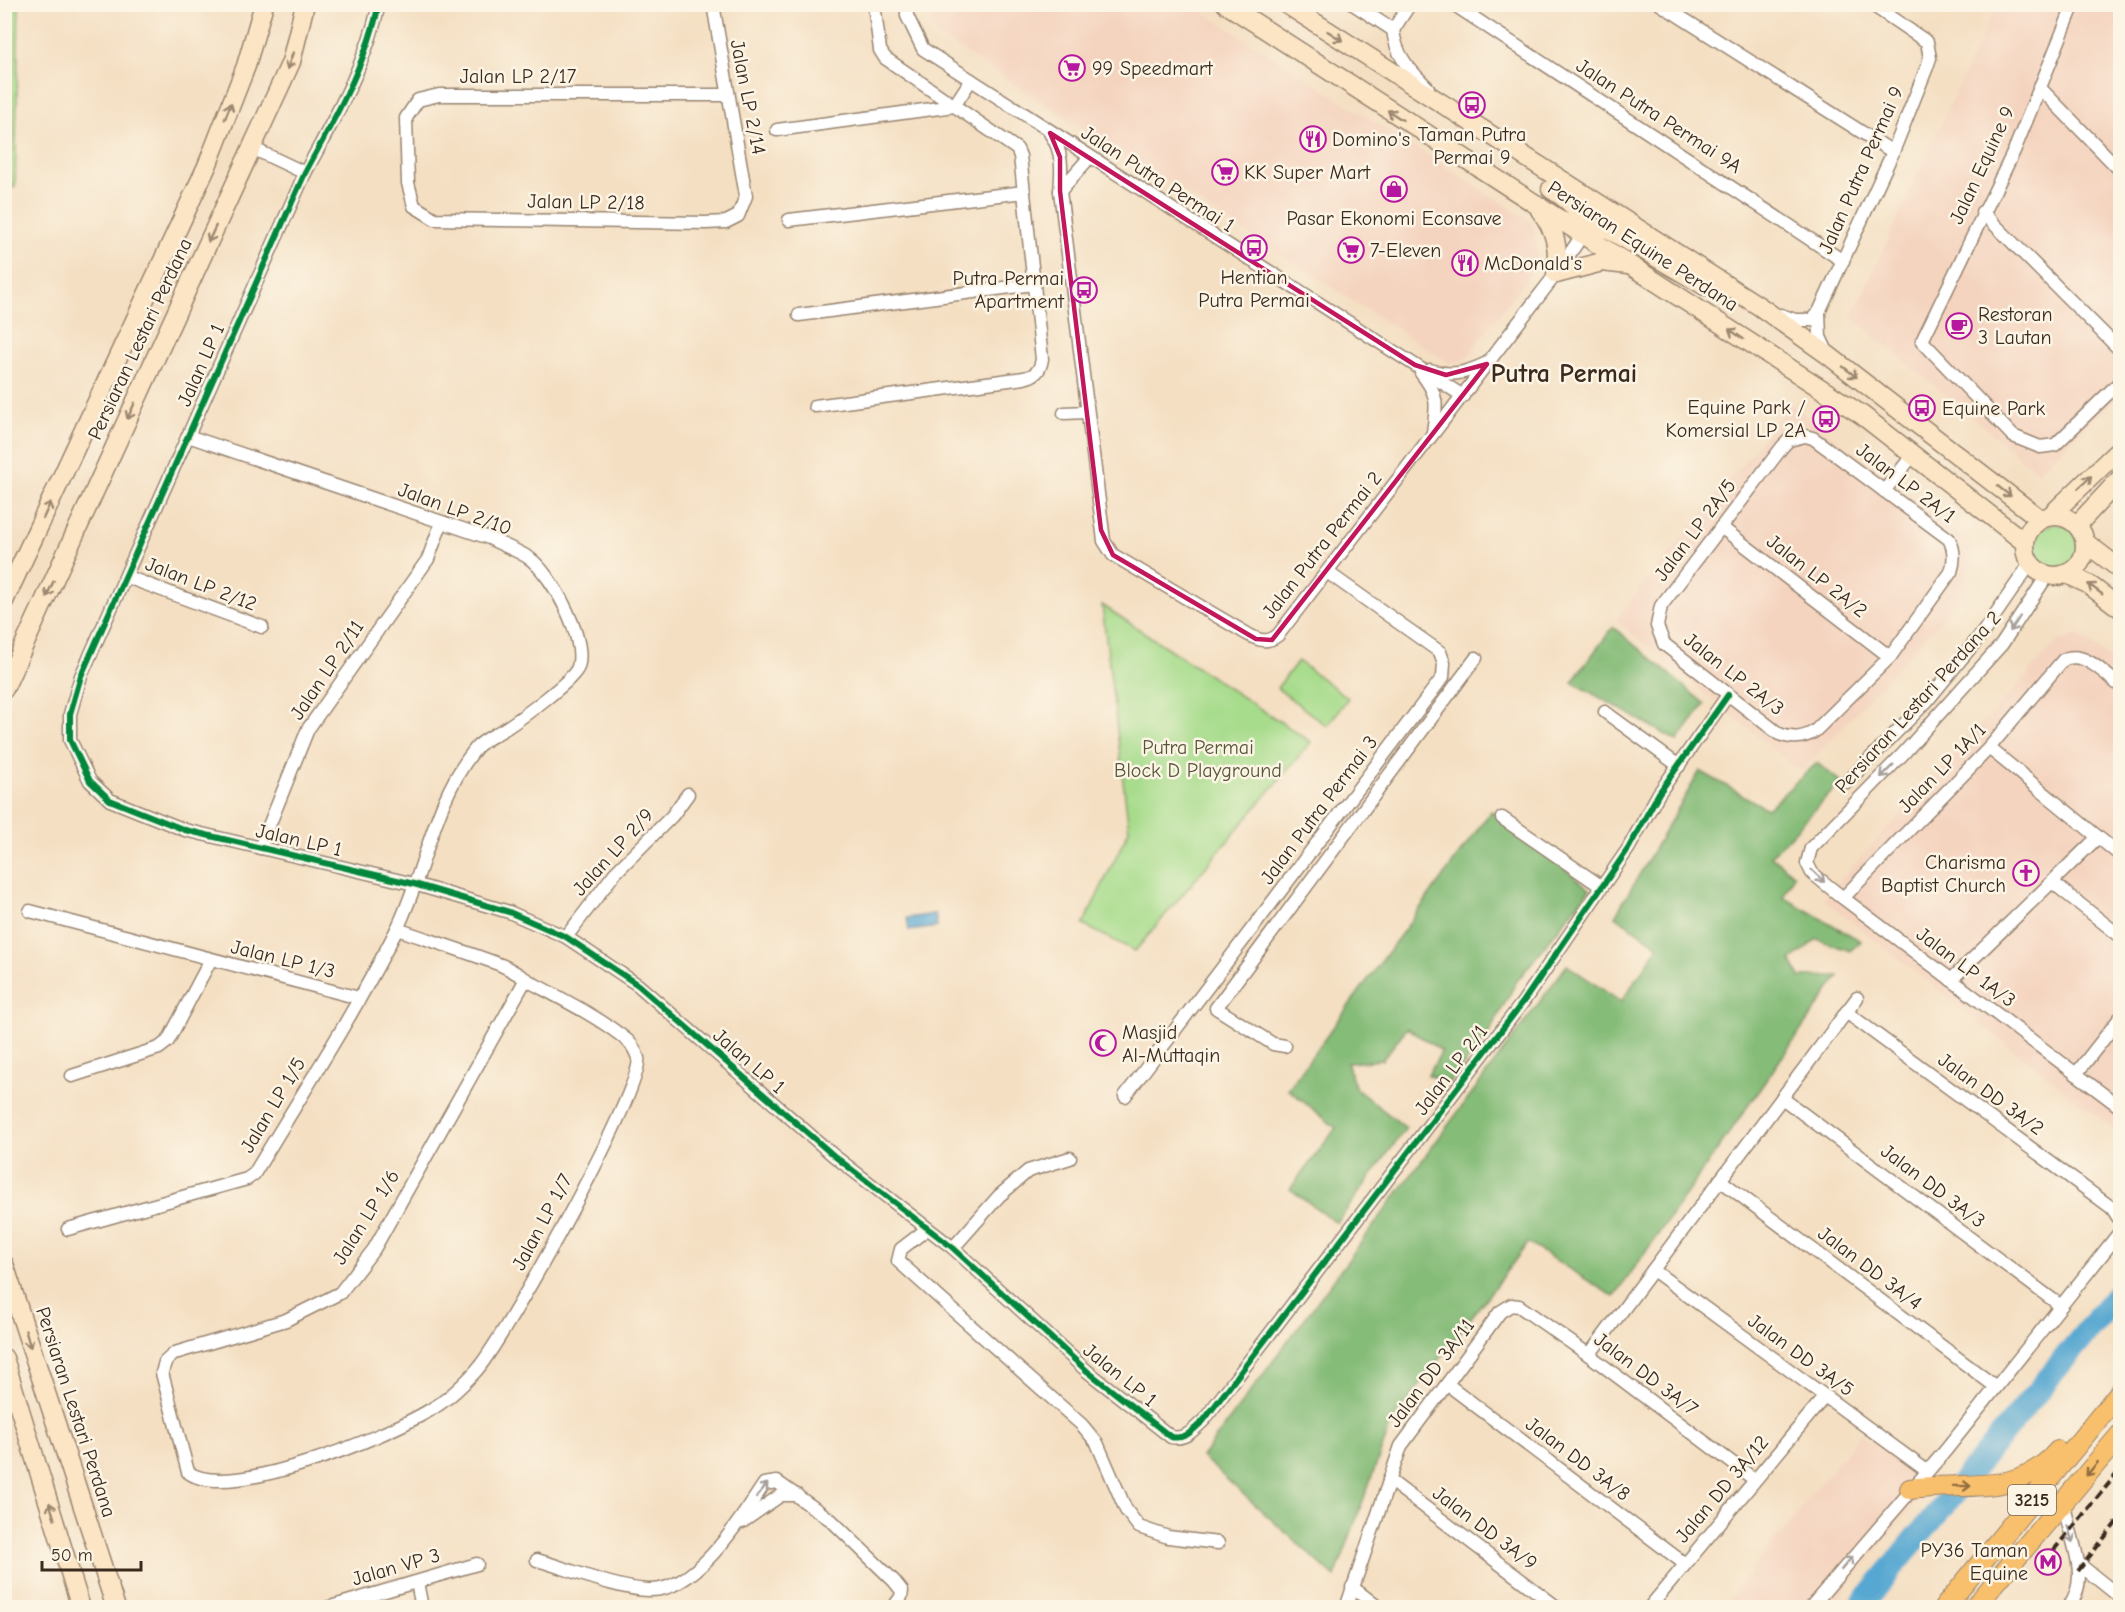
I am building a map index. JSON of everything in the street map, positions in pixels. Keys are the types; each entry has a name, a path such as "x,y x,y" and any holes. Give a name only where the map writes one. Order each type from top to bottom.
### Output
{"main road":[{"path":"1910,1489 1930,1478 1990,1487 2044,1467 2121,1376"},
{"name":"3215","path":"1944,1608 2121,1392"},
{"name":"3215","path":"1974,1608 2121,1435"}],"street":[{"name":"Persiaran Lestari Perdana","path":"4,601 207,166 246,66 264,4"},
{"name":"Persiaran Lestari Perdana","path":"4,689 291,62 305,4"},
{"name":"Jalan LP 1","path":"379,4 373,32 345,98 305,173 81,676 70,714 70,740 90,781 110,800 185,830 414,884 509,912 566,937 638,985 832,1155 953,1248 1087,1371 1171,1437"},
{"name":"Jalan LP 2/14","path":"713,4 746,196"},
{"path":"815,406 1034,376 1040,369 1042,359 1024,192 1017,149 885,58 880,50 874,4"},
{"name":"Jalan Putra Permai 1","path":"907,4 907,16 923,48 1050,133 1462,396"},
{"name":"Persiaran Equine Perdana","path":"1226,4 1417,130 1534,201 1862,415 2023,541"},
{"name":"Persiaran Equine Perdana","path":"1286,4 1828,355 2045,518"},
{"path":"1353,4 1393,30"},
{"path":"1410,4 1393,30 1395,44 1402,62 1445,108"},
{"name":"Jalan Putra Permai 9A","path":"1453,4 1843,261"},
{"path":"1660,4 1893,152"},
{"name":"Jalan Putra Permai 9","path":"1820,312 1893,152 1930,58 1930,49 1916,33 1871,4"},
{"name":"Jalan Equine 9","path":"2074,4 2014,151 1922,341 2013,436 2040,447 2055,444 2121,382"},
{"path":"777,130 954,106 971,80"},
{"path":"2039,87 2121,170"},
{"name":"Jalan LP 2/17","path":"414,206 408,183 406,118 418,100 440,95 728,95"},
{"path":"1480,131 1512,163 1575,206 1583,219 1583,234"},
{"name":"Jalan Putra Permai 2","path":"1050,133 1058,145 1060,191 1104,541 1113,555 1263,641 1272,640 1278,635 1556,274 1583,234"},
{"path":"252,148 305,173"},
{"path":"1060,191 1089,158"},
{"path":"207,166 237,181"},
{"path":"789,220 1024,192"},
{"name":"Jalan LP 2/18","path":"414,206 435,219 706,223 726,222 738,216 746,196"},
{"path":"1534,201 1552,226 1558,251 1556,274 1602,262 1633,265"},
{"path":"1983,212 2121,350"},
{"path":"1583,234 1592,228 1608,229 1695,281 1795,320 1811,320 1820,312"},
{"path":"799,315 1034,284"},
{"path":"1820,312 1820,337 1828,355"},
{"name":"Jalan Putra Permai 1","path":"1415,365 1446,375 1468,372 1487,364"},
{"name":"Jalan Putra Permai 1","path":"1415,365 1433,387 1437,404 1433,434"},
{"path":"1064,413 1087,412"},
{"name":"Jalan LP 2/10","path":"188,436 441,524 489,538 530,559 549,579 562,602 577,641 579,666 572,677 518,720 478,746 456,779 439,813 414,884"},
{"name":"Jalan LP 2A/1","path":"1779,734 1799,738 1815,731 1890,657 1951,572 1954,555 1949,539 1813,438 1797,437 1783,446"},
{"name":"Jalan LP 2A/5","path":"1664,644 1657,626 1661,606 1783,446"},
{"path":"2121,449 2045,518 2029,528 2023,541 2030,564 2047,576 2067,574 2088,584 2121,608"},
{"path":"1884,491 1913,455"},
{"path":"2077,525 2121,479"},
{"path":"2045,518 2069,519 2077,525 2086,543 2121,569"},
{"name":"Jalan LP 2/11","path":"260,848 308,729 428,559 441,524"},
{"name":"Jalan LP 2A/2","path":"1721,527 1890,657"},
{"path":"2067,574 2082,562 2086,543"},
{"name":"Persiaran Lestari Perdana 2","path":"1847,782 1927,701 1984,631 2030,564"},
{"name":"Jalan Putra Permai 3","path":"1125,1096 1443,677 1444,663 1440,652 1327,572"},
{"name":"Persiaran Lestari Perdana 2","path":"1811,848 1902,755 2002,644 2047,576"},
{"name":"Jalan LP 2/12","path":"127,577 262,627"},
{"name":"Jalan LP 2A/3","path":"1664,644 1779,734"},
{"name":"Jalan LP 1A/1","path":"1843,898 1989,748 2063,660 2071,656 2083,658 2121,686"},
{"path":"1285,1046 1273,1044 1216,1008 1476,658"},
{"name":"Jalan LP 2/1","path":"1171,1437 1179,1438 1188,1435 1204,1420 1518,1010 1628,849 1659,793 1728,695"},
{"path":"1605,712 1679,766"},
{"path":"1989,748 2121,855"},
{"name":"Jalan LP 2/9","path":"566,937 615,873 672,816 688,794"},
{"path":"1502,818 1602,887"},
{"path":"1951,980 2098,837"},
{"name":"Jalan LP 1A/3","path":"1811,848 1807,863 1812,873 2121,1107"},
{"path":"2052,882 2121,936"},
{"name":"Jalan LP 1/5","path":"68,1229 247,1179 254,1174 359,998 397,929 414,884"},
{"path":"30,911 210,961"},
{"name":"Jalan LP 1/7","path":"198,1479 213,1482 284,1471 394,1428 432,1410 458,1388 476,1371 510,1322 583,1188 634,1085 639,1060 630,1043 578,1007 503,966 397,929"},
{"name":"Jalan LP 1/3","path":"72,1076 159,1048 168,1041 210,961 359,998"},
{"name":"Jalan LP 1/6","path":"198,1479 188,1472 162,1373 165,1362 175,1353 286,1320 340,1293 374,1249 526,980"},
{"path":"1589,1355 1857,998"},
{"name":"Jalan DD 3A/2","path":"1846,1012 2112,1208 2121,1220"},
{"path":"2076,1074 2121,1018"},
{"name":"Jalan DD 3A/3","path":"1782,1098 2061,1306"},
{"path":"953,1248 999,1196 1028,1171 1070,1158"},
{"name":"Jalan DD 3A/4","path":"1720,1180 1996,1387"},
{"path":"927,1229 901,1249 898,1261 1082,1425 1097,1443 1126,1510 1138,1527 1168,1537 1218,1544"},
{"path":"1930,1478 1946,1450 2121,1232"},
{"name":"Persiaran Lestari Perdana","path":"4,1264 116,1608"},
{"name":"Jalan DD 3A/5","path":"1653,1270 1825,1396 1930,1478"},
{"name":"Jalan DD 3A/7","path":"1511,1305 1522,1308 1589,1355 1755,1480"},
{"name":"Jalan DD 3A/11","path":"1346,1608 1401,1446 1500,1312 1511,1305"},
{"path":"4,1358 81,1608"},
{"name":"Jalan DD 3A/8","path":"1447,1384 1685,1564"},
{"name":"Jalan DD 3A/12","path":"1650,1608 1825,1396"},
{"name":"Jalan DD 3A/9","path":"1389,1480 1558,1608"},
{"path":"537,1560 636,1588 664,1589 678,1583 702,1564 737,1526 764,1484 777,1482 831,1520 899,1587 901,1597 893,1608"},
{"path":"1810,1608 1910,1489"},
{"path":"737,1526 781,1495 798,1496"},
{"path":"2064,1503 2066,1522 2079,1564 2078,1590 2068,1608"},
{"name":"Jalan VP 3","path":"327,1608 477,1564"},
{"path":"2079,1564 2121,1597"},
{"path":"417,1582 422,1608"},
{"path":"1352,1587 1379,1608"}],"highlighted area":[{"path":"1050,133 1415,365 1446,375 1487,364 1272,640 1256,639 1113,555 1101,530 1060,191 1060,157"}],"shaded area":[{"path":"927,5 1191,5 1532,222 1539,262 1464,361 1450,363 936,34"},
{"path":"1996,5 2120,5 2120,395 2038,472 1852,317"},
{"path":"1791,404 1972,545 1964,595 1801,772 1615,620"},
{"path":"2079,635 2120,666 2120,1134 1823,899 2057,642"},
{"path":"1860,1434 1907,1470 1920,1496 1831,1607 1722,1608"}],"green space":[{"path":"4,5 19,5 15,187 5,188"},
{"path":"2056,524 2071,531 2078,546 2071,561 2056,568 2041,561 2034,546 2041,531"},
{"name":"Putra Permai Block D Playground","path":"1102,605 1311,742 1135,951 1083,925 1129,830"},
{"path":"1613,627 1705,704 1677,741 1572,682"},
{"path":"1298,661 1348,698 1327,726 1277,688"},
{"path":"1817,763 1841,782 1771,856 1794,875 1783,897 1861,941 1850,951 1817,939 1791,960 1800,977 1839,976 1614,1297 1528,1243 1392,1421 1335,1577 1202,1457 1567,965 1621,1002 1659,946 1615,916 1700,771 1767,809"},
{"path":"1491,811 1590,889 1517,981 1486,1038 1449,1083 1428,1075 1442,1051 1407,1028 1382,1060 1347,1063 1356,1089 1406,1128 1337,1223 1290,1189 1336,1128 1288,1089"}],"water":[{"path":"935,914 937,927 909,931 907,918"}],"waterway":[{"path":"1859,1608 2120,1291"}],"railway":[{"path":"2053,1551 2120,1470"},
{"path":"2078,1571 2120,1518"}],"cycle path":[{"path":"379,4 358,70 305,173 81,676 70,714 70,740 90,781 110,800 185,830 414,884 509,912 566,937 638,985 833,1155 953,1248 1087,1371 1171,1437 1185,1436 1204,1420 1523,1002 1628,849 1659,793 1728,695"}],"place":[{"name":"99 Speedmart","path":"1072,68"},
{"name":"Taman Putra Permai 9","path":"1472,105"},
{"name":"Domino's","path":"1313,139"},
{"name":"KK Super Mart","path":"1225,172"},
{"name":"Pasar Ekonomi Econsave","path":"1394,189"},
{"name":"Hentian Putra Permai","path":"1254,248"},
{"name":"7-Eleven","path":"1351,250"},
{"name":"McDonald's","path":"1465,263"},
{"name":"Putra Permai Apartment","path":"1084,290"},
{"name":"Restoran 3 Lautan","path":"1959,326"},
{"name":"Equine Park","path":"1922,408"},
{"name":"Equine Park / Komersial LP 2A","path":"1826,419"},
{"name":"Charisma Baptist Church","path":"2026,873"},
{"name":"Masjid Al-Muttaqin","path":"1103,1043"},
{"name":"PY36 Taman Equine","path":"2048,1562"}],"district":[{"name":"Putra Permai","path":"1564,374"}]}
